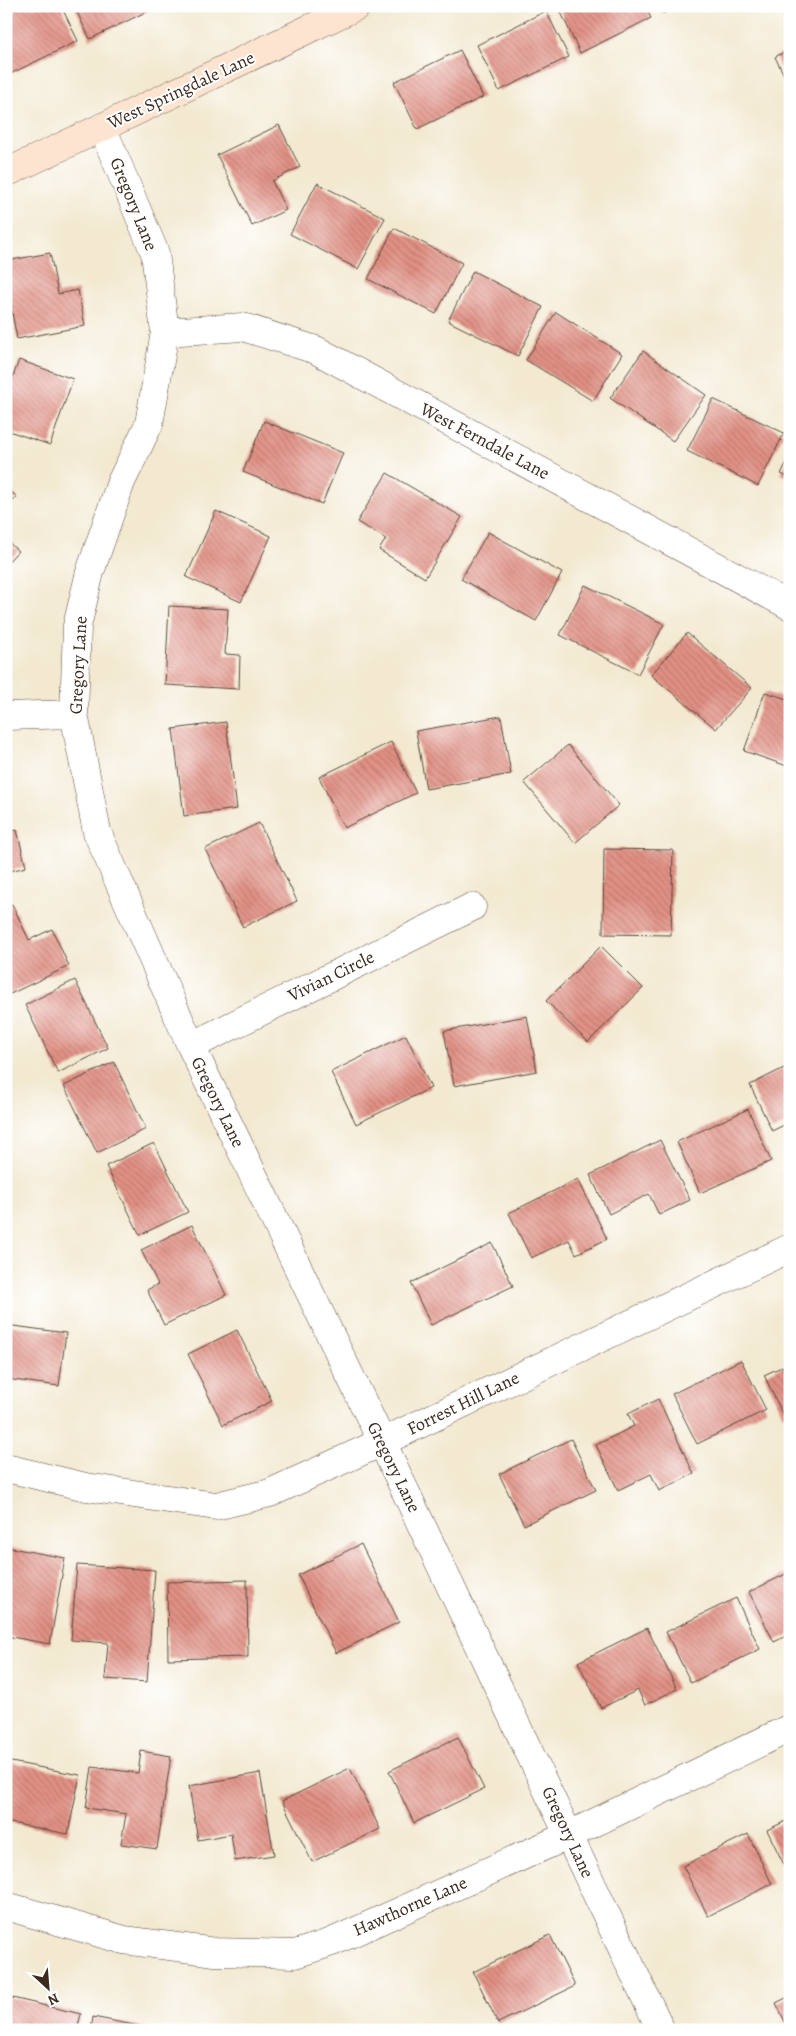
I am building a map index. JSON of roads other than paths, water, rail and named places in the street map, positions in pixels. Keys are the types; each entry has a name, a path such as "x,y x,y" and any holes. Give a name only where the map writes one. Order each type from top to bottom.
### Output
{"street":[{"name":"West Springdale Lane","path":"6,173 357,6"},
{"name":"Gregory Lane","path":"102,128 155,253 165,332 149,424 121,482 90,572 77,626 74,714 97,832 191,1046 382,1442 661,2030"},
{"name":"West Ferndale Lane","path":"165,332 243,327 316,350 790,606"},
{"path":"6,716 74,714"},
{"name":"Vivian Circle","path":"191,1046 472,907"},
{"name":"Forrest Hill Lane","path":"6,1468 86,1487 216,1506 270,1493 382,1442 790,1248"},
{"name":"Hawthorne Lane","path":"6,1906 124,1940 215,1952 295,1954 332,1942 569,1835 790,1728"}]}
